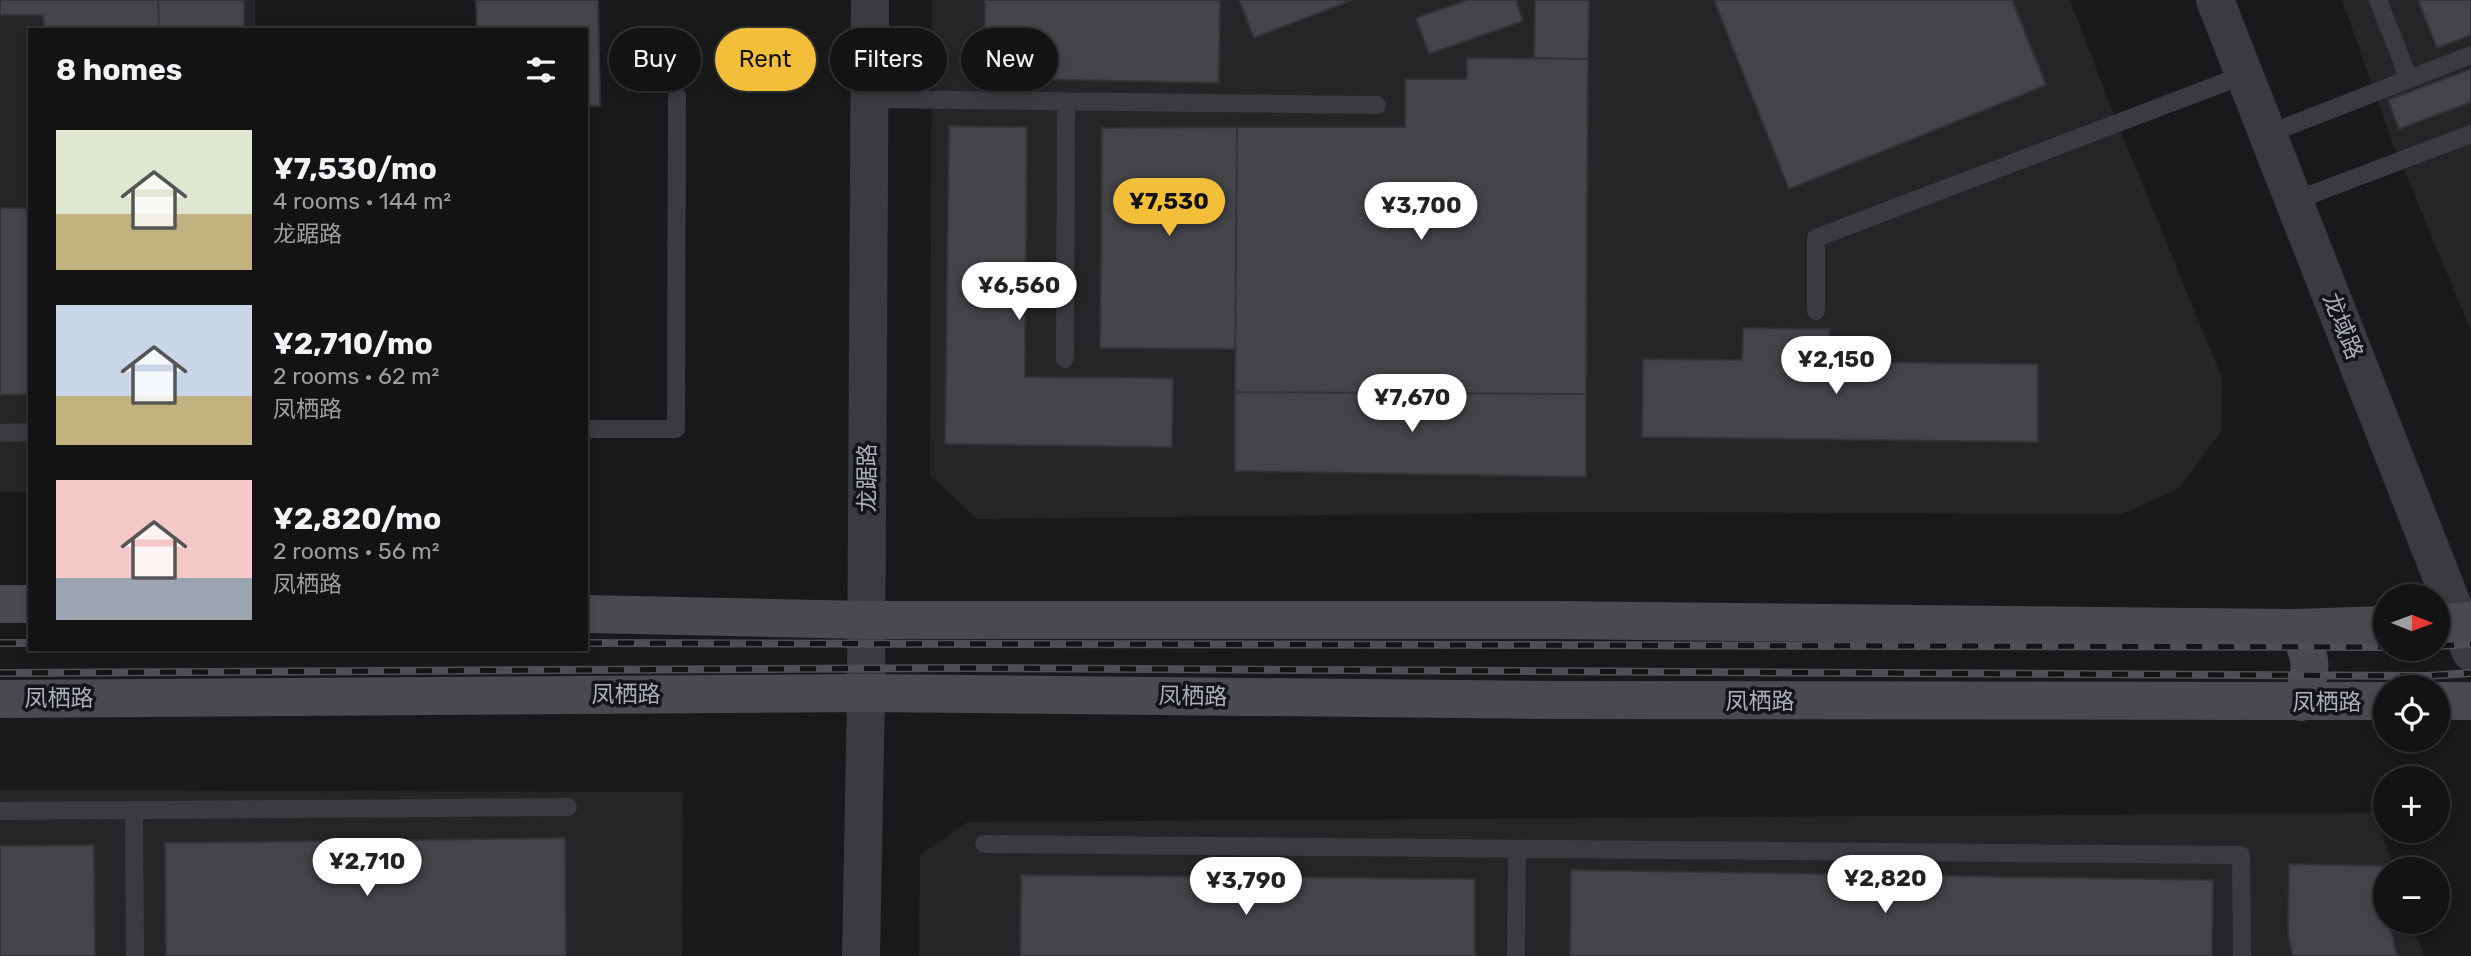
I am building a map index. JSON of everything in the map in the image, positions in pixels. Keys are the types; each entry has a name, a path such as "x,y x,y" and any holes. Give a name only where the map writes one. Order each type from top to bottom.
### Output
{"main road":[{"path":"0,604 28,604"},
{"path":"588,614 866,620 1556,620 2296,628 2373,625"},
{"path":"2296,628 2307,647 2311,664 2301,702"},
{"name":"凤栖路","path":"0,699 866,693 1553,700 2373,701"},
{"path":"2450,701 2471,701"}],"street":[{"name":"龙踞路","path":"861,956 866,693 870,0"},
{"name":"龙域路","path":"2214,0 2460,629"}],"lane":[{"path":"2378,0 2409,79"},
{"path":"2268,134 2471,55"},
{"path":"1816,311 1816,238 2244,75"},
{"path":"588,429 676,429 677,96"},
{"path":"870,99 1377,105"},
{"path":"1065,359 1066,102"},
{"path":"2294,201 2471,134"},
{"path":"0,433 28,432"},
{"path":"0,811 568,807"},
{"path":"134,810 135,956"},
{"path":"984,844 2241,855 2242,956"},
{"path":"1516,956 1517,849"}],"shaded area":[{"path":"0,0 255,0 255,28 28,28 28,492 0,492"},
{"path":"932,0 2070,0 2222,378 2221,431 2179,488 2123,514 1602,512 977,519 930,475 932,91 947,91 947,28 932,28"},
{"path":"2342,0 2471,0 2471,331 2392,141"},
{"path":"0,790 683,792 682,956 0,956"},
{"path":"2373,813 2373,843 2385,843 2390,857 2373,857 2373,934 2416,934 2424,956 919,956 920,855 968,822"}],"building":[{"path":"0,0 158,0 159,28 44,28 43,15 0,15"},
{"path":"158,0 244,0 244,28 159,28"},
{"path":"476,0 598,0 600,106 588,106 588,28 477,28"},
{"path":"985,0 1220,0 1219,83 1058,80 1058,28 985,28"},
{"path":"1239,0 1352,0 1254,38"},
{"path":"1467,0 1516,0 1523,21 1429,54 1416,18"},
{"path":"1535,0 1589,0 1588,59 1534,58"},
{"path":"1714,0 2012,0 2046,85 1789,189"},
{"path":"2418,0 2471,0 2471,35 2437,48"},
{"path":"1467,58 1588,59 1586,394 1235,392 1237,127 1405,127 1405,79 1467,79"},
{"path":"2471,69 2471,102 2399,129 2388,100"},
{"path":"949,126 1027,127 1025,377 1173,378 1172,447 945,444"},
{"path":"1237,127 1235,349 1100,348 1102,128"},
{"path":"0,208 28,208 28,394 0,395"},
{"path":"1743,328 1830,329 1829,362 2038,364 2038,442 1642,437 1643,359 1742,360"},
{"path":"1235,392 1586,394 1586,477 1235,471"},
{"path":"565,838 566,956 166,956 165,843"},
{"path":"94,845 95,956 0,956 0,846"},
{"path":"2289,864 2373,866 2373,934 2392,934 2397,956 2293,956 2288,935"},
{"path":"1571,870 2213,880 2212,956 1570,956"},
{"path":"1021,875 1475,879 1475,956 1020,956"}],"railway":[{"path":"0,643 28,643"},
{"path":"588,643 2373,647"},
{"path":"2450,645 2471,644"},
{"path":"0,673 967,668 2426,676 2471,673"}]}
